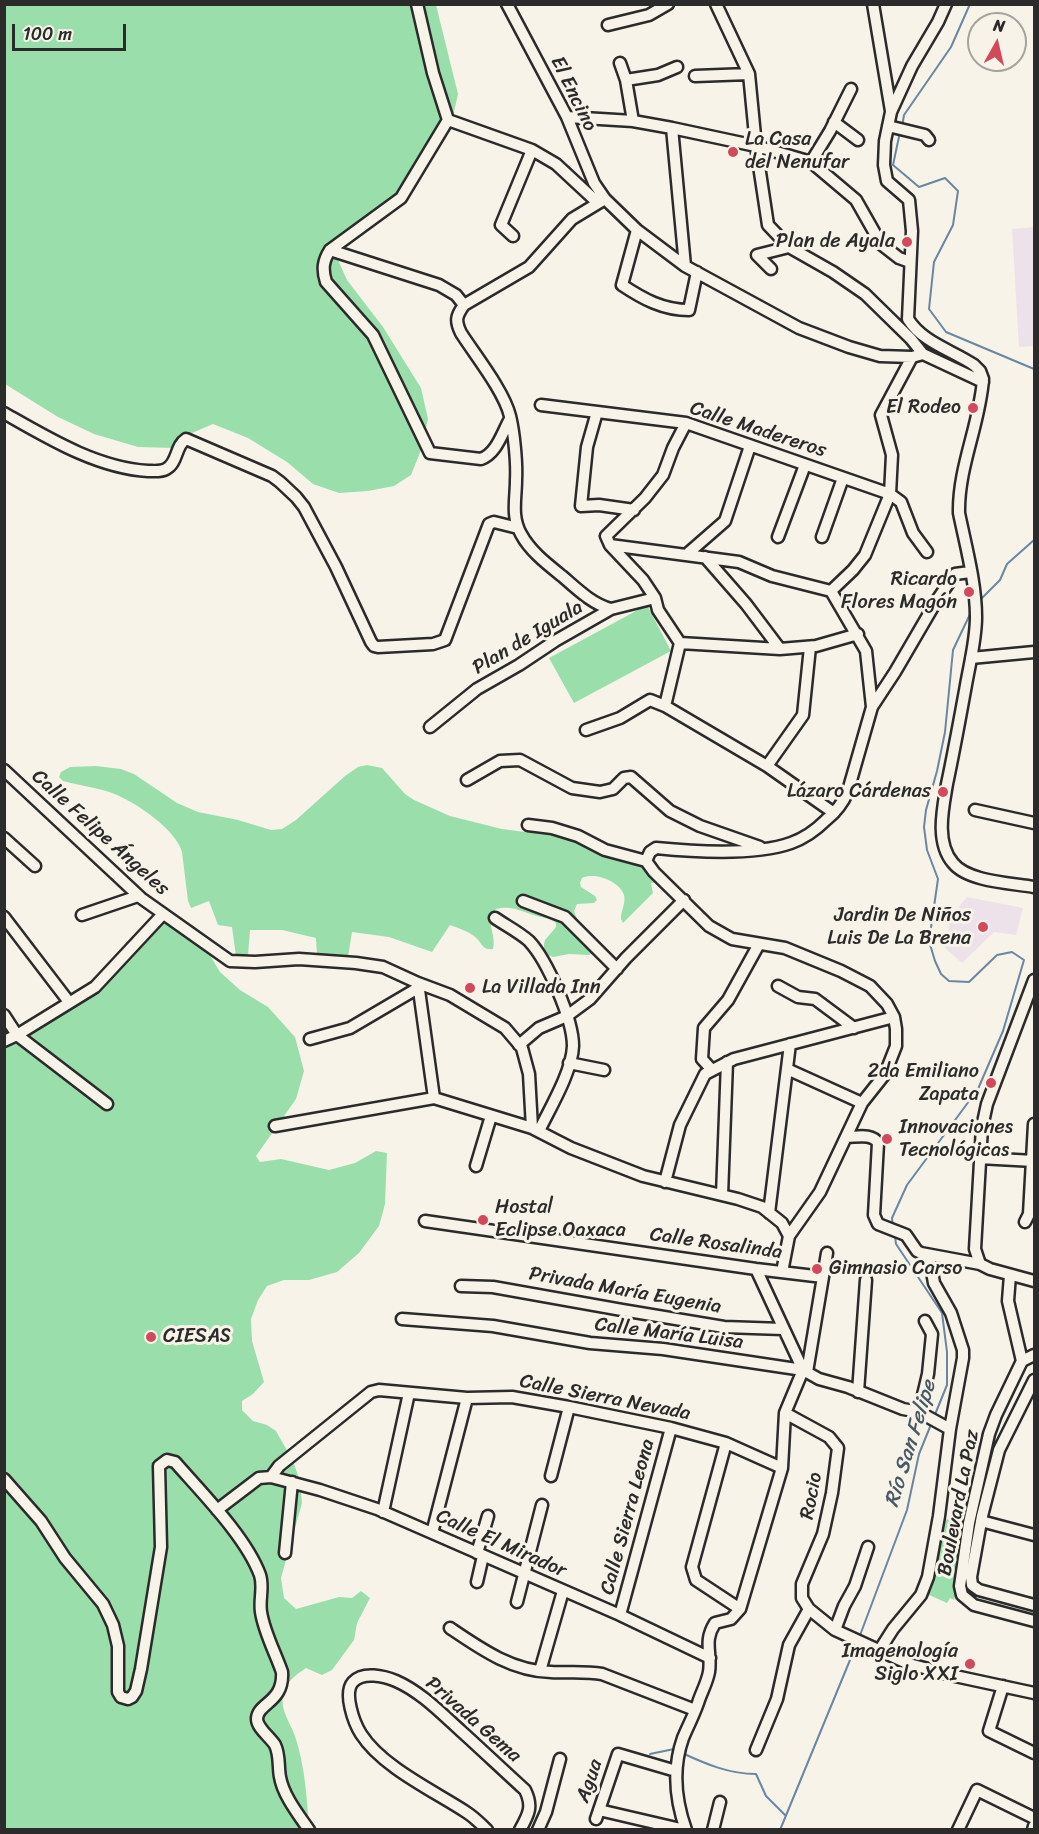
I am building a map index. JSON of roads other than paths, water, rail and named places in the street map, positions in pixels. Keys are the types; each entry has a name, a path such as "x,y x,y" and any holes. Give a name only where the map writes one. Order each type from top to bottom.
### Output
{"street":[{"path":"417,4 433,73 448,120 401,198 330,250 325,259 323,271 326,282 373,335 430,453 481,459 489,456 511,417"},
{"name":"El Encino","path":"507,4 567,117 602,201"},
{"path":"608,25 649,15 668,4"},
{"path":"716,4 749,74 756,146 768,225 789,247 833,272 865,294 911,339 918,355"},
{"path":"873,4 895,128 884,165 887,181 909,200 912,231 908,319 915,330 926,338 974,365 980,371 983,382 960,491 959,513 974,591 976,628 945,798 942,822 944,844 951,861 969,875 1035,887"},
{"path":"891,112 912,66 946,4"},
{"path":"620,63 626,81 633,121"},
{"path":"626,81 658,75 677,67"},
{"path":"695,76 749,74"},
{"path":"811,162 851,89"},
{"path":"567,117 633,121 672,128 756,146 811,162 856,200 881,244 899,258 910,262"},
{"path":"448,120 532,150 556,164 685,266 799,328 880,356 918,355 983,382"},
{"path":"834,122 858,141"},
{"path":"672,128 685,266"},
{"path":"895,128 925,135 929,140"},
{"path":"513,236 501,225 532,150"},
{"path":"602,201 572,219 529,267 464,305 457,314 456,323 505,401 511,417 517,479 513,506 515,523 521,534 543,560 593,601 611,609"},
{"path":"637,230 622,285 645,300 673,310 689,310 697,272"},
{"path":"771,270 757,255 789,247"},
{"path":"330,250 439,285 456,295 464,305"},
{"path":"831,591 865,555 890,494 892,455 881,415 918,355"},
{"name":"Calle Madereros","path":"541,405 686,423 890,494"},
{"path":"597,412 587,447 581,506 599,505 634,510"},
{"path":"4,413 45,436 118,467 133,470 165,470 171,466 180,444 186,439 276,479 304,507 340,575 371,642 378,647 433,644 446,640 489,524 494,522 518,528"},
{"path":"665,706 680,643 658,610 655,598 643,580 610,546 606,536 634,510 663,475 686,423"},
{"path":"686,555 725,521 750,446"},
{"path":"778,537 805,465"},
{"path":"822,537 843,478"},
{"path":"890,494 901,502 913,533 927,552"},
{"path":"610,546 739,562 772,576 831,591 867,651 872,707"},
{"path":"705,557 746,604 780,649"},
{"path":"646,861 650,852 656,848 722,851 766,849 792,843 813,832 845,800 872,707 955,574 970,572"},
{"name":"Plan de Iguala","path":"430,727 490,681 555,641 611,609 655,598"},
{"path":"680,643 780,649 810,647 858,634"},
{"path":"767,766 804,715 810,647"},
{"path":"971,658 1035,652"},
{"path":"586,730 620,718 650,700 665,706 767,766 834,813"},
{"path":"467,780 500,761 520,760 572,788 600,792 613,789 624,778 631,777 670,811 700,826 766,849"},
{"name":"Calle Felipe Ángeles","path":"4,770 138,896 230,961 255,963 299,959 383,967 418,986 450,995 505,1028 522,1048 529,1074 535,1130"},
{"path":"975,810 1035,823"},
{"path":"528,825 552,828 578,836 605,850 646,861 654,872 709,926 732,939 785,948 841,971 870,986 887,1004 894,1017 896,1046 885,1074 862,1104 820,1192 789,1236 782,1272"},
{"path":"4,838 35,866"},
{"path":"82,915 138,896"},
{"path":"519,1045 539,1028 567,1016 590,999 684,900"},
{"path":"523,901 565,917 617,969"},
{"path":"4,1041 94,987 163,914"},
{"path":"4,917 69,1002"},
{"path":"495,918 528,940 543,960 567,1016 573,1046 563,1081 535,1130"},
{"path":"712,1070 702,1059 705,1029 728,1000 759,944"},
{"path":"310,1039 350,1028 418,986 434,1098"},
{"path":"778,986 798,997 815,999 854,1028"},
{"path":"980,1264 975,1249 979,1158 985,1112 1034,986"},
{"path":"4,1015 17,1035 106,1104"},
{"path":"665,1182 680,1125 705,1074 734,1059 894,1017"},
{"path":"769,1212 790,1044"},
{"path":"722,1195 727,1062"},
{"path":"569,1063 604,1070"},
{"path":"787,1069 862,1104"},
{"path":"275,1126 434,1098 535,1130 571,1148 643,1176 762,1207 782,1223 789,1236"},
{"path":"476,1166 491,1116"},
{"path":"1025,1222 1029,1214 1035,1124"},
{"path":"847,1137 871,1137 878,1143 874,1215 876,1222 907,1236 919,1252 980,1264 990,1269 1035,1281"},
{"path":"979,1158 1033,1161"},
{"name":"Calle Rosalinda","path":"425,1221 823,1277"},
{"path":"685,1830 679,1812 676,1790 676,1767 682,1740 708,1675 709,1633 715,1623 731,1619 740,1609 782,1468 785,1413 805,1371 827,1252"},
{"path":"874,1649 921,1595 928,1577 962,1362 963,1350 949,1308 934,1283 929,1255"},
{"path":"756,1269 805,1371"},
{"path":"1010,1275 1008,1301 1022,1361 1035,1355"},
{"path":"858,1392 866,1280"},
{"name":"Privada María Eugenia","path":"460,1286 493,1287 724,1327 783,1329"},
{"name":"Calle María Luisa","path":"402,1319 493,1326 590,1343 663,1349 805,1371 819,1379 903,1409 922,1413 950,1429"},
{"path":"922,1413 932,1334 925,1321"},
{"name":"Boulevard La Paz","path":"1022,1361 989,1434 970,1518 960,1586 962,1595 974,1605 1035,1621"},
{"name":"Boulevard La Paz","path":"1035,1380 1000,1445 981,1521 971,1576 972,1585 979,1590 1035,1605"},
{"name":"Calle Sierra Nevada","path":"271,1477 279,1466 306,1444 371,1392 379,1390 467,1398 512,1397 569,1407 671,1428 726,1443 782,1468"},
{"path":"383,1512 409,1393"},
{"path":"432,1533 467,1398"},
{"path":"551,1476 569,1407"},
{"name":"Rocio","path":"785,1413 829,1437 838,1448 832,1493 823,1534 802,1584 802,1598 809,1609"},
{"name":"Calle Sierra Leona","path":"620,1615 671,1428"},
{"path":"726,1443 692,1567 696,1580 740,1609"},
{"path":"4,1479 41,1521 65,1558 103,1604 113,1625 118,1646 118,1692 121,1697 128,1700 136,1691 156,1582 160,1547 159,1466 167,1460 175,1462 217,1510 251,1555 260,1577 262,1584 260,1609 282,1672 283,1683 278,1694 261,1711 257,1719 258,1724 276,1746 282,1785 297,1814 309,1830"},
{"path":"217,1510 254,1480 271,1477"},
{"name":"Calle El Mirador","path":"271,1477 383,1512 620,1615 710,1658"},
{"path":"285,1553 292,1482"},
{"path":"517,1602 542,1504"},
{"path":"477,1582 488,1516"},
{"path":"981,1521 1035,1535"},
{"path":"835,1630 855,1586 868,1547"},
{"path":"540,1671 564,1591"},
{"path":"756,1750 777,1699 789,1645 809,1609 835,1630 909,1664 1035,1693"},
{"path":"450,1628 485,1652 520,1668 540,1671 587,1671 602,1674 695,1710"},
{"name":"Privada Gema","path":"487,1830 468,1813 438,1796 377,1752 361,1734 354,1718 349,1701 349,1690 353,1682 363,1677 377,1675 397,1682 428,1700 525,1790 530,1808 520,1830"},
{"path":"1003,1686 989,1731 1035,1753"},
{"name":"Agua","path":"676,1767 618,1754 598,1814 685,1830"},
{"path":"538,1830 546,1812 560,1759"},
{"path":"958,1830 978,1790 1035,1818"},
{"path":"713,1830 720,1802"}],"waterway":[{"path":"902,127 904,115 951,47 970,4"},
{"path":"900,132 893,165 919,187 945,178 958,191 953,225 934,262 929,309 946,332 1034,369"},
{"path":"979,601 1000,580 1007,564 1034,540"},
{"name":"Río San Felipe","path":"893,1227 892,1218 907,1185 978,1089 1003,1031 1024,960 1012,952 997,955 969,982 949,981 941,974 929,941 938,879 927,850 924,827 926,810 945,732 953,650 972,610"},
{"name":"Río San Felipe","path":"895,1236 896,1244 942,1313 947,1352 947,1385 934,1417"},
{"name":"Río San Felipe","path":"859,1638 907,1510 919,1454 932,1422"},
{"name":"Río San Felipe","path":"780,1830 857,1643"},
{"path":"650,1754 674,1749 677,1751"},
{"path":"682,1753 727,1770 756,1774 766,1796 785,1815"}],"place":[{"name":"La Casa del Nenufar","path":"733,152"},
{"name":"Plan de Ayala","path":"907,242"},
{"name":"El Rodeo","path":"973,408"},
{"name":"Ricardo Flores Magón","path":"969,592"},
{"name":"Lázaro Cárdenas","path":"943,792"},
{"name":"Jardin De Niños Luis De La Brena","path":"983,927"},
{"name":"La Villada Inn","path":"470,988"},
{"name":"2da Emiliano Zapata","path":"991,1083"},
{"name":"Innovaciones Tecnológicas","path":"887,1139"},
{"name":"Hostal Eclipse Oaxaca","path":"483,1220"},
{"name":"Gimnasio Carso","path":"817,1269"},
{"name":"CIESAS","path":"151,1337"},
{"name":"Imagenología Siglo XXI","path":"970,1664"}]}
